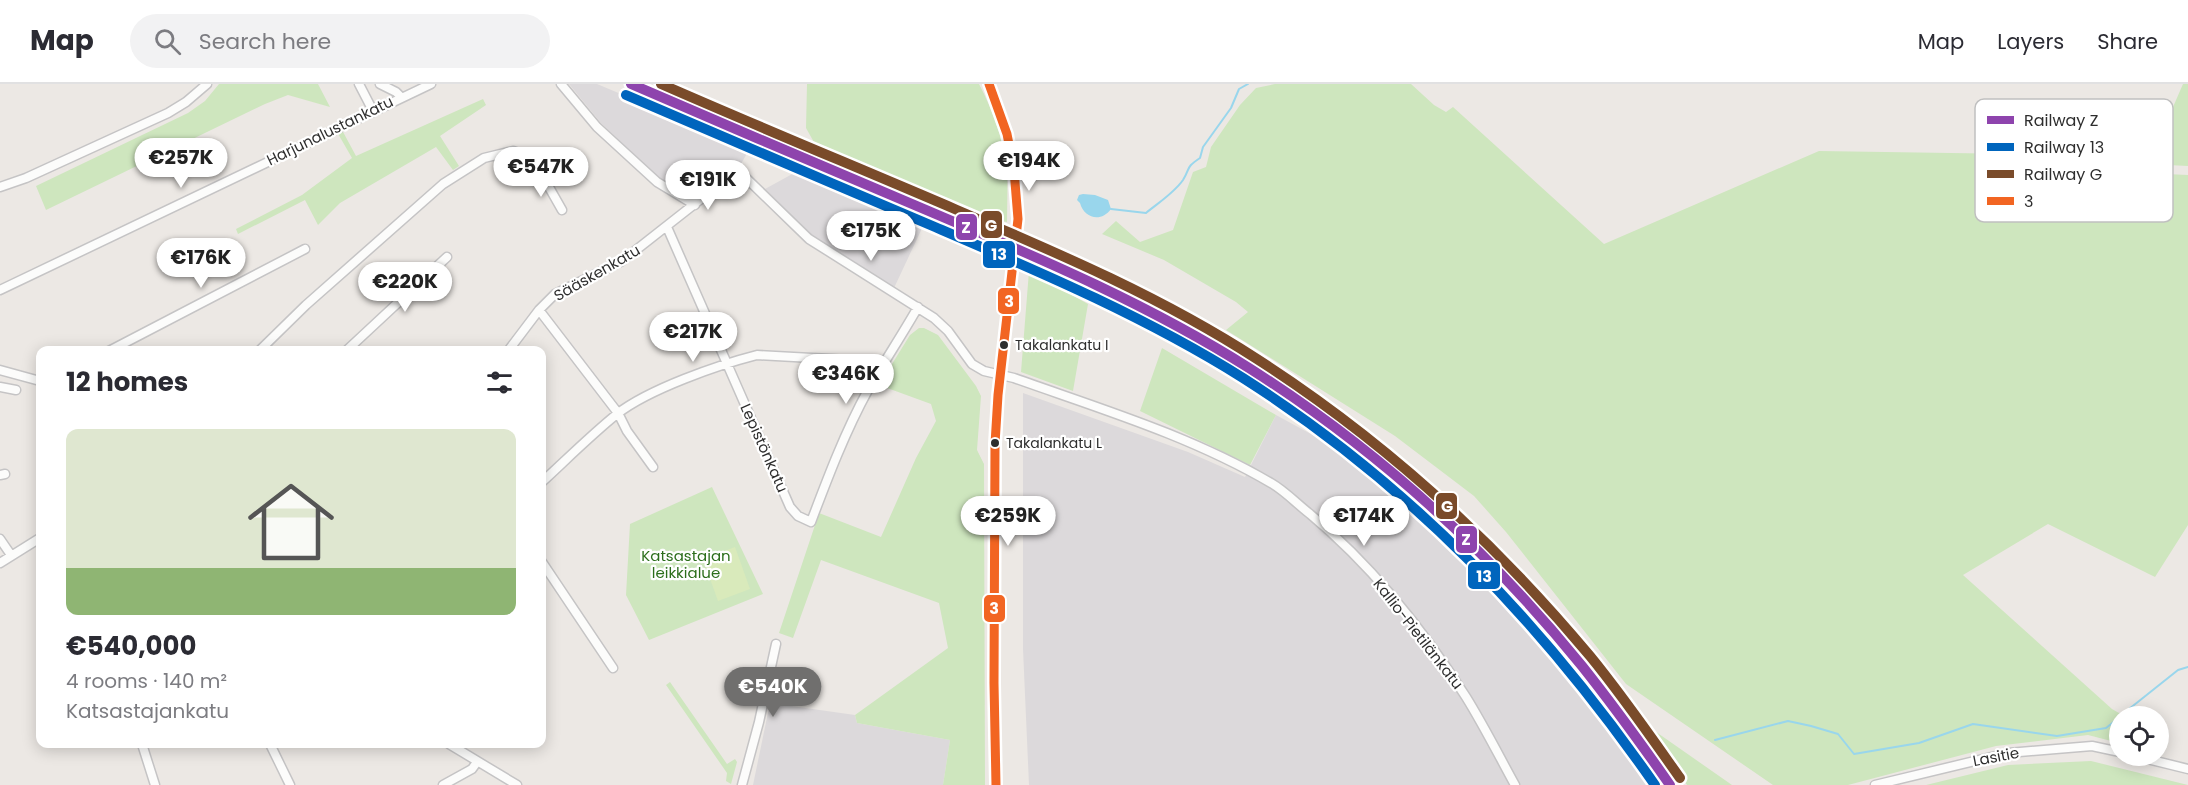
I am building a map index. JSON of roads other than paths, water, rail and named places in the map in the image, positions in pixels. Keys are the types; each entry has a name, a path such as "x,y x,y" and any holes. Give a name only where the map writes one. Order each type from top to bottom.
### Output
{"street":[{"path":"0,187 26,178 168,112 186,102 207,84"},
{"path":"359,84 373,111"},
{"path":"380,84 401,97"},
{"name":"Harjunalustankatu","path":"0,290 430,84"},
{"path":"561,84 597,127 657,182 695,205"},
{"path":"989,84 1007,134 1014,171 1018,219 1000,374 995,444 996,785"},
{"path":"264,346 306,305 443,184 484,159 513,151 524,155 537,166 562,210"},
{"name":"Sääskenkatu","path":"512,346 539,310 555,294 622,261 720,184 736,176"},
{"name":"Kallio-Pietilänkatu","path":"736,176 744,176 750,180 809,239 934,318 948,332 972,364 984,371 1000,374 1120,415 1202,447 1273,484 1327,529 1367,569 1398,605 1466,697 1515,785"},
{"name":"Lepistönkatu","path":"667,227 790,507 798,516 811,522 838,452 867,392 885,362"},
{"path":"119,346 304,249"},
{"path":"351,346 447,257"},
{"path":"546,478 618,413 654,391 727,364 758,356 885,362 918,308"},
{"path":"539,310 618,413 627,431 652,467"},
{"path":"0,370 36,380"},
{"path":"0,387 16,390"},
{"path":"0,539 11,555"},
{"path":"0,563 36,540"},
{"path":"546,568 613,668"},
{"path":"742,785 776,644"},
{"name":"Lasitie","path":"1875,785 2008,753 2092,746 2109,750"},
{"path":"143,748 154,785"},
{"path":"272,748 290,785"},
{"path":"454,748 517,785"},
{"path":"443,785 472,769 477,762"},
{"path":"2169,764 2188,769"}],"water":[{"path":"1079,195 1095,195 1108,200 1111,209 1102,216 1089,215 1077,200"}],"waterway":[{"path":"1111,209 1146,213 1171,194 1183,180 1190,166 1200,158 1203,147 1231,108 1239,89 1248,84"},
{"path":"2133,706 2178,670 2188,667"},
{"path":"1715,740 1788,721 1838,734 1854,754 1919,743 1973,724 2057,736 2109,726"}],"railway":[{"path":"840,159 916,191"}],"rail line":[{"name":"Z","path":"631,84 1097,285 1212,345 1296,399 1341,432 1428,504 1508,582 1582,666 1670,785"},
{"name":"G","path":"661,84 1110,278 1185,316 1304,390 1349,423 1435,495 1515,572 1590,656 1680,778"},
{"name":"13","path":"626,95 1053,278 1131,315 1243,378 1362,464 1469,560 1566,668 1655,785"}],"place":[{"name":"Takalankatu I","path":"1004,345"},
{"name":"Takalankatu L","path":"995,443"}],"park label":[{"name":"Katsastajan leikkialue","path":"686,564"}]}
